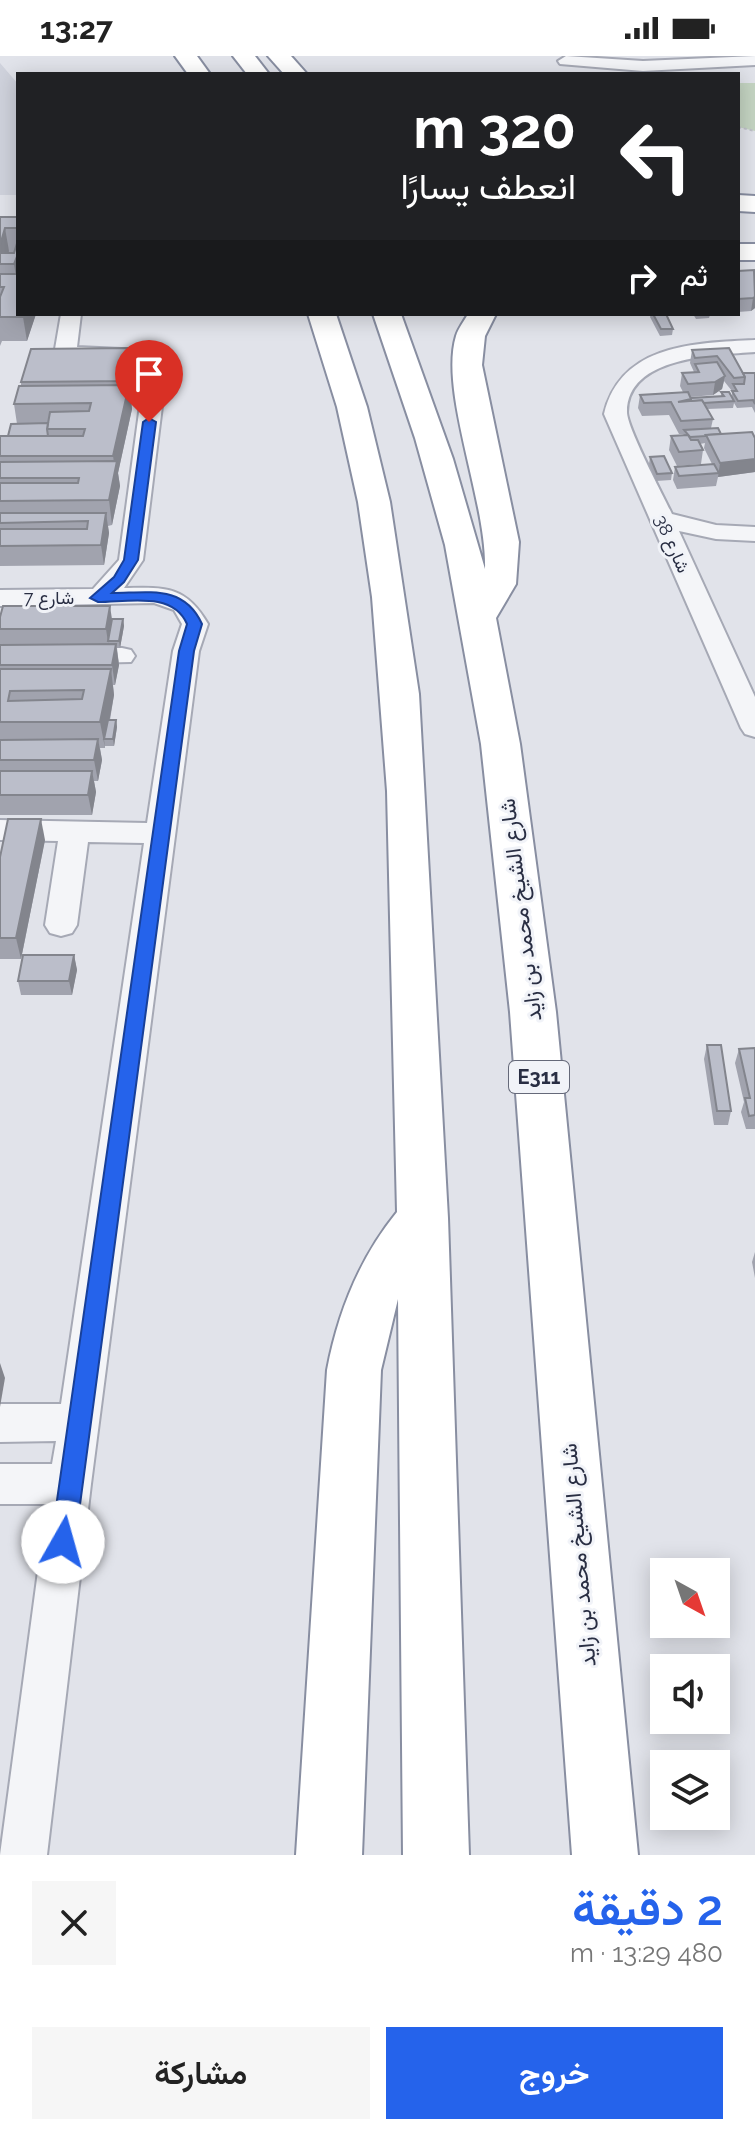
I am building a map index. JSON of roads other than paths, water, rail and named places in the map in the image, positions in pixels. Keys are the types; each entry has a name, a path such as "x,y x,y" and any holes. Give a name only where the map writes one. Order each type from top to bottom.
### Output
{"highway":[{"path":"244,56 256,72"},
{"path":"279,56 294,72"},
{"path":"323,316 361,442 385,564 398,657 411,848 423,1218 436,1855"},
{"name":"شارع الشيخ محمد بن زايد","path":"388,316 444,480 477,619 516,861 533,1012 605,1855"},
{"path":"477,619 499,585 503,559 467,371 468,334 481,316"},
{"path":"329,1855 354,1370 361,1326 375,1286 396,1250 423,1218"}],"street":[{"path":"680,64 707,56"},
{"path":"566,61 636,66 755,60"},
{"path":"71,316 66,345 69,353 144,356 156,366 131,560 119,579 98,598"},
{"name":"شارع 38","path":"752,713 615,414 621,388 646,367 697,351 755,346"},
{"path":"661,519 716,532 755,534"},
{"name":"شارع 7","path":"0,598 98,598 142,602 166,611 184,635 186,651 161,834"},
{"path":"56,644 64,598"},
{"path":"0,657 56,644 122,656"},
{"path":"0,830 72,834 99,830 161,834 70,1484 23,1855"},
{"path":"61,925 75,840 72,834"},
{"path":"0,1423 80,1422"},
{"path":"0,1484 70,1484"}]}
